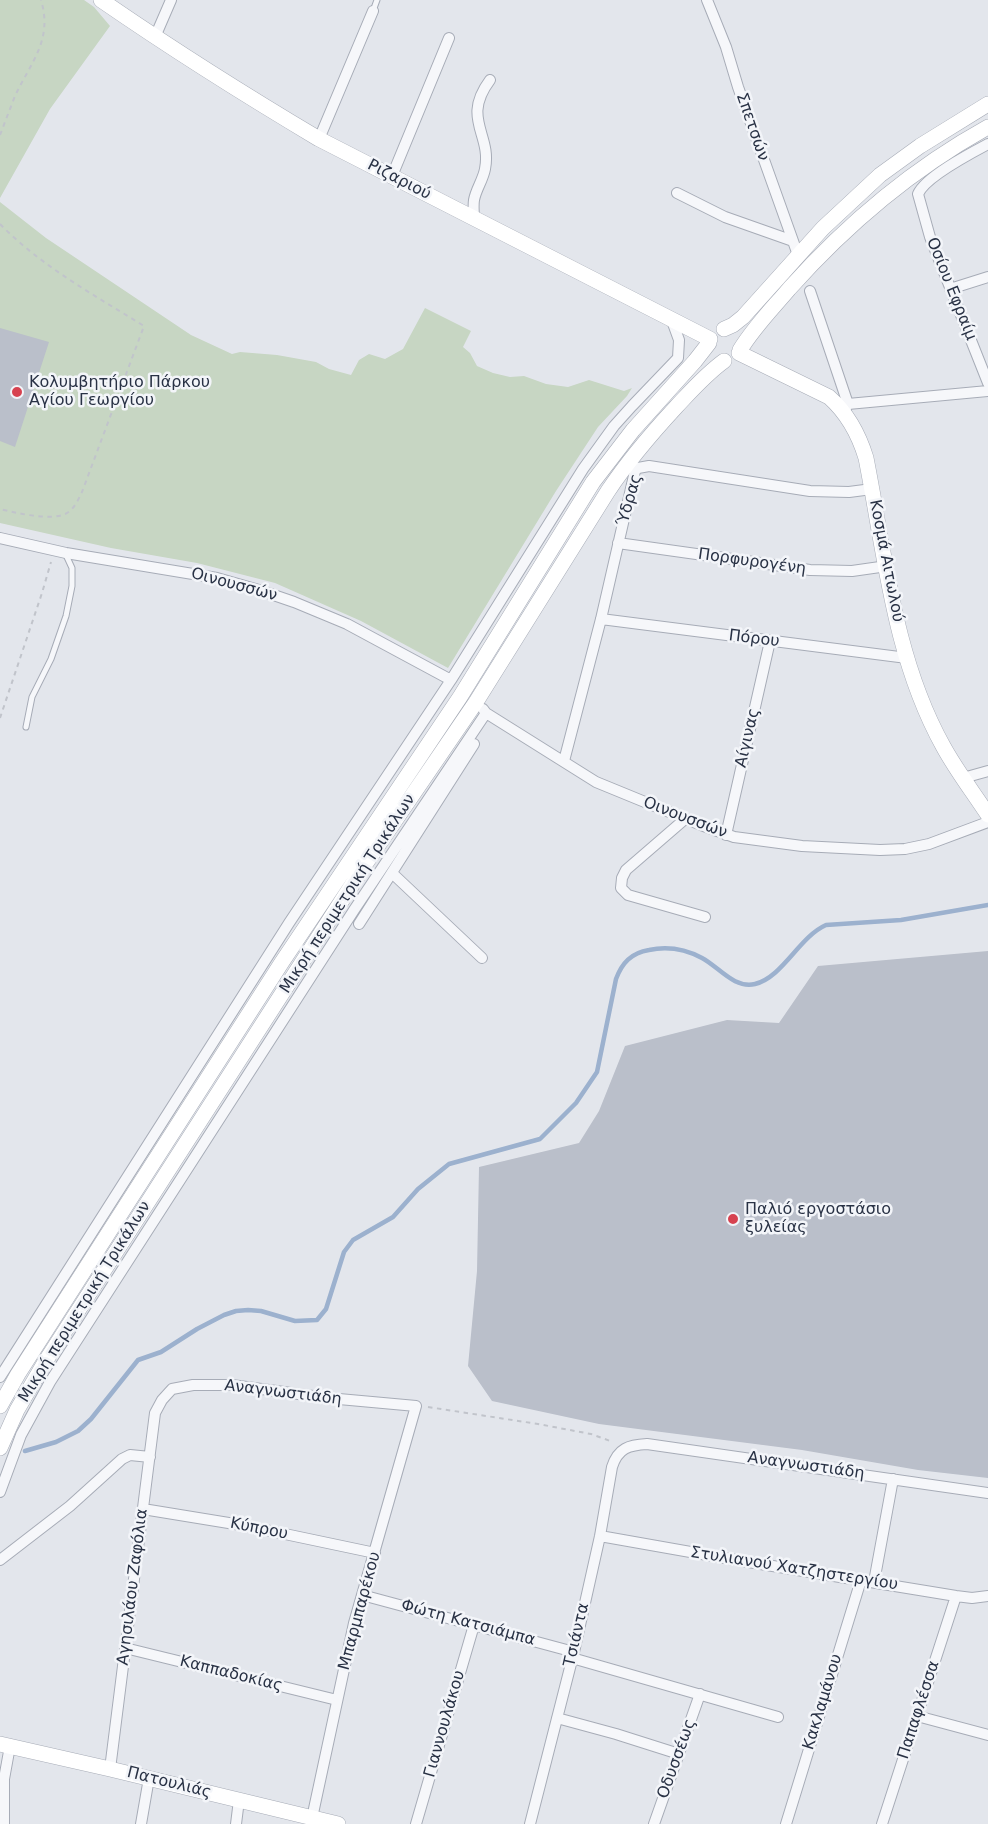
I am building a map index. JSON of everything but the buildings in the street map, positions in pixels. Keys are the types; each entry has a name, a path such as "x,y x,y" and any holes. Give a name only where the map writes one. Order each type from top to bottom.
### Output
{"main road":[{"name":"Ριζαριού","path":"101,0 266,108 320,139 670,318 710,341"},
{"name":"Μικρή περιμετρική Τρικάλων","path":"0,1406 32,1352 282,962 460,697 593,482 633,429 695,361 716,332 733,325 743,317 796,248 823,228 880,175 920,146 988,104"},
{"name":"Μικρή περιμετρική Τρικάλων","path":"0,1448 17,1410 57,1344 236,1069 366,863 485,710 581,534 627,463 701,380 724,361 734,358 740,352 759,324 804,272 866,212 937,157 988,127"},
{"path":"724,329 738,336 741,342 740,352"},
{"path":"710,341 713,355 724,361"},
{"name":"Κοσμά Αιτωλού","path":"740,352 830,397 846,408 866,458 886,566 907,658 942,745 988,815"},
{"name":"Πατουλιάς","path":"5,1745 239,1800 292,1818 312,1818 338,1824"}],"street":[{"path":"155,37 171,0"},
{"name":"Σπετσών","path":"707,0 726,47 796,248"},
{"path":"320,139 373,11"},
{"path":"392,176 449,38"},
{"path":"474,219 474,201 485,168 485,152 476,111 483,89 490,80"},
{"name":"Οσίου Εφραίμ","path":"988,144 942,172 918,194 930,237 988,383"},
{"path":"678,193 796,248"},
{"path":"950,289 988,277"},
{"path":"810,291 846,408 988,392"},
{"path":"0,1377 289,923 451,680 588,462 632,406 678,358 679,340 670,318"},
{"name":"Ύδρας","path":"564,761 601,619 635,471 638,468 649,466 810,491 849,492 872,489"},
{"name":"Οινουσσών","path":"0,538 54,551 217,578 259,590 337,619 451,680"},
{"name":"Πορφυρογένη","path":"618,543 810,570 852,571 886,566"},
{"name":"Πόρου","path":"601,619 907,658"},
{"name":"Αίγινας","path":"726,835 770,641"},
{"path":"360,924 392,873 485,710"},
{"path":"0,1492 21,1435 50,1382 485,710"},
{"name":"Οινουσσών","path":"485,710 596,782 726,835 802,846 905,849 929,844 988,822"},
{"path":"963,778 988,771"},
{"path":"685,819 626,870 621,888 628,895 705,917"},
{"path":"392,873 482,958"},
{"name":"Αναγνωστιάδη","path":"159,1406 172,1389 193,1384 232,1385 328,1398 416,1406"},
{"name":"Αγησιλάου Ζαφόλια","path":"110,1769 155,1413 159,1406"},
{"name":"Μπαρμπαρέκου","path":"312,1818 362,1594 416,1406"},
{"name":"Αναγνωστιάδη","path":"624,1449 636,1444 647,1444 988,1494"},
{"name":"Τσιάντα","path":"530,1824 573,1654 600,1536 612,1467 616,1456 624,1449"},
{"path":"0,1560 55,1519 122,1459 130,1455 150,1457"},
{"path":"874,1582 893,1479"},
{"name":"Κύπρου","path":"143,1509 247,1526 375,1553"},
{"name":"Στυλιανού Χατζηστεργίου","path":"600,1536 956,1596 972,1598 988,1596"},
{"name":"Κακλαμάνου","path":"786,1824 861,1580"},
{"name":"Φώτη Κατσιάμπα","path":"362,1594 573,1654 778,1717"},
{"name":"Παπαφλέσσα","path":"882,1824 956,1596"},
{"name":"Γιαννουλάκου","path":"416,1824 474,1625"},
{"name":"Καππαδοκίας","path":"125,1648 337,1700"},
{"name":"Οδυσσέως","path":"654,1824 700,1694"},
{"path":"917,1716 988,1735"},
{"path":"557,1719 608,1731 679,1754"},
{"path":"4,1824 5,1745"},
{"path":"141,1824 148,1778"},
{"path":"236,1824 239,1800"}],"lane":[{"path":"373,11 377,0"},
{"path":"26,728 32,697 51,659 66,616 72,586 72,568 66,553"}],"path":[{"path":"0,135 15,96 41,47 44,26 41,0"},
{"path":"0,224 20,245 77,285 144,326 75,507 65,514 49,517 19,514 0,509"},
{"path":"0,718 54,551"},
{"path":"416,1406 581,1432 607,1439 624,1449"}],"green space":[{"path":"0,0 84,0 94,7 110,26 50,109 0,198"},
{"path":"0,202 46,238 191,335 232,354 240,352 277,355 316,362 329,369 351,375 359,360 369,354 385,359 403,349 425,308 471,331 463,347 470,353 477,366 493,373 510,377 524,376 546,384 568,387 589,380 624,391 632,388 598,427 556,491 448,668 361,621 275,583 197,563 111,548 0,523"}],"waterway":[{"path":"25,1451 56,1442 78,1431 91,1419 138,1360 161,1352 224,1315 248,1310 261,1311 295,1321 317,1320 326,1309 344,1252 353,1240 393,1217 418,1189 449,1164 540,1139 576,1103 597,1072 616,979 621,968 632,956 656,949 683,950 702,958 733,980 747,985 755,984 774,974 807,938 826,925 901,920 988,905"}],"place":[{"name":"Κολυμβητήριο Πάρκου Αγίου Γεωργίου","path":"17,392"},
{"name":"Παλιό εργοστάσιο ξυλείας","path":"733,1219"}]}
